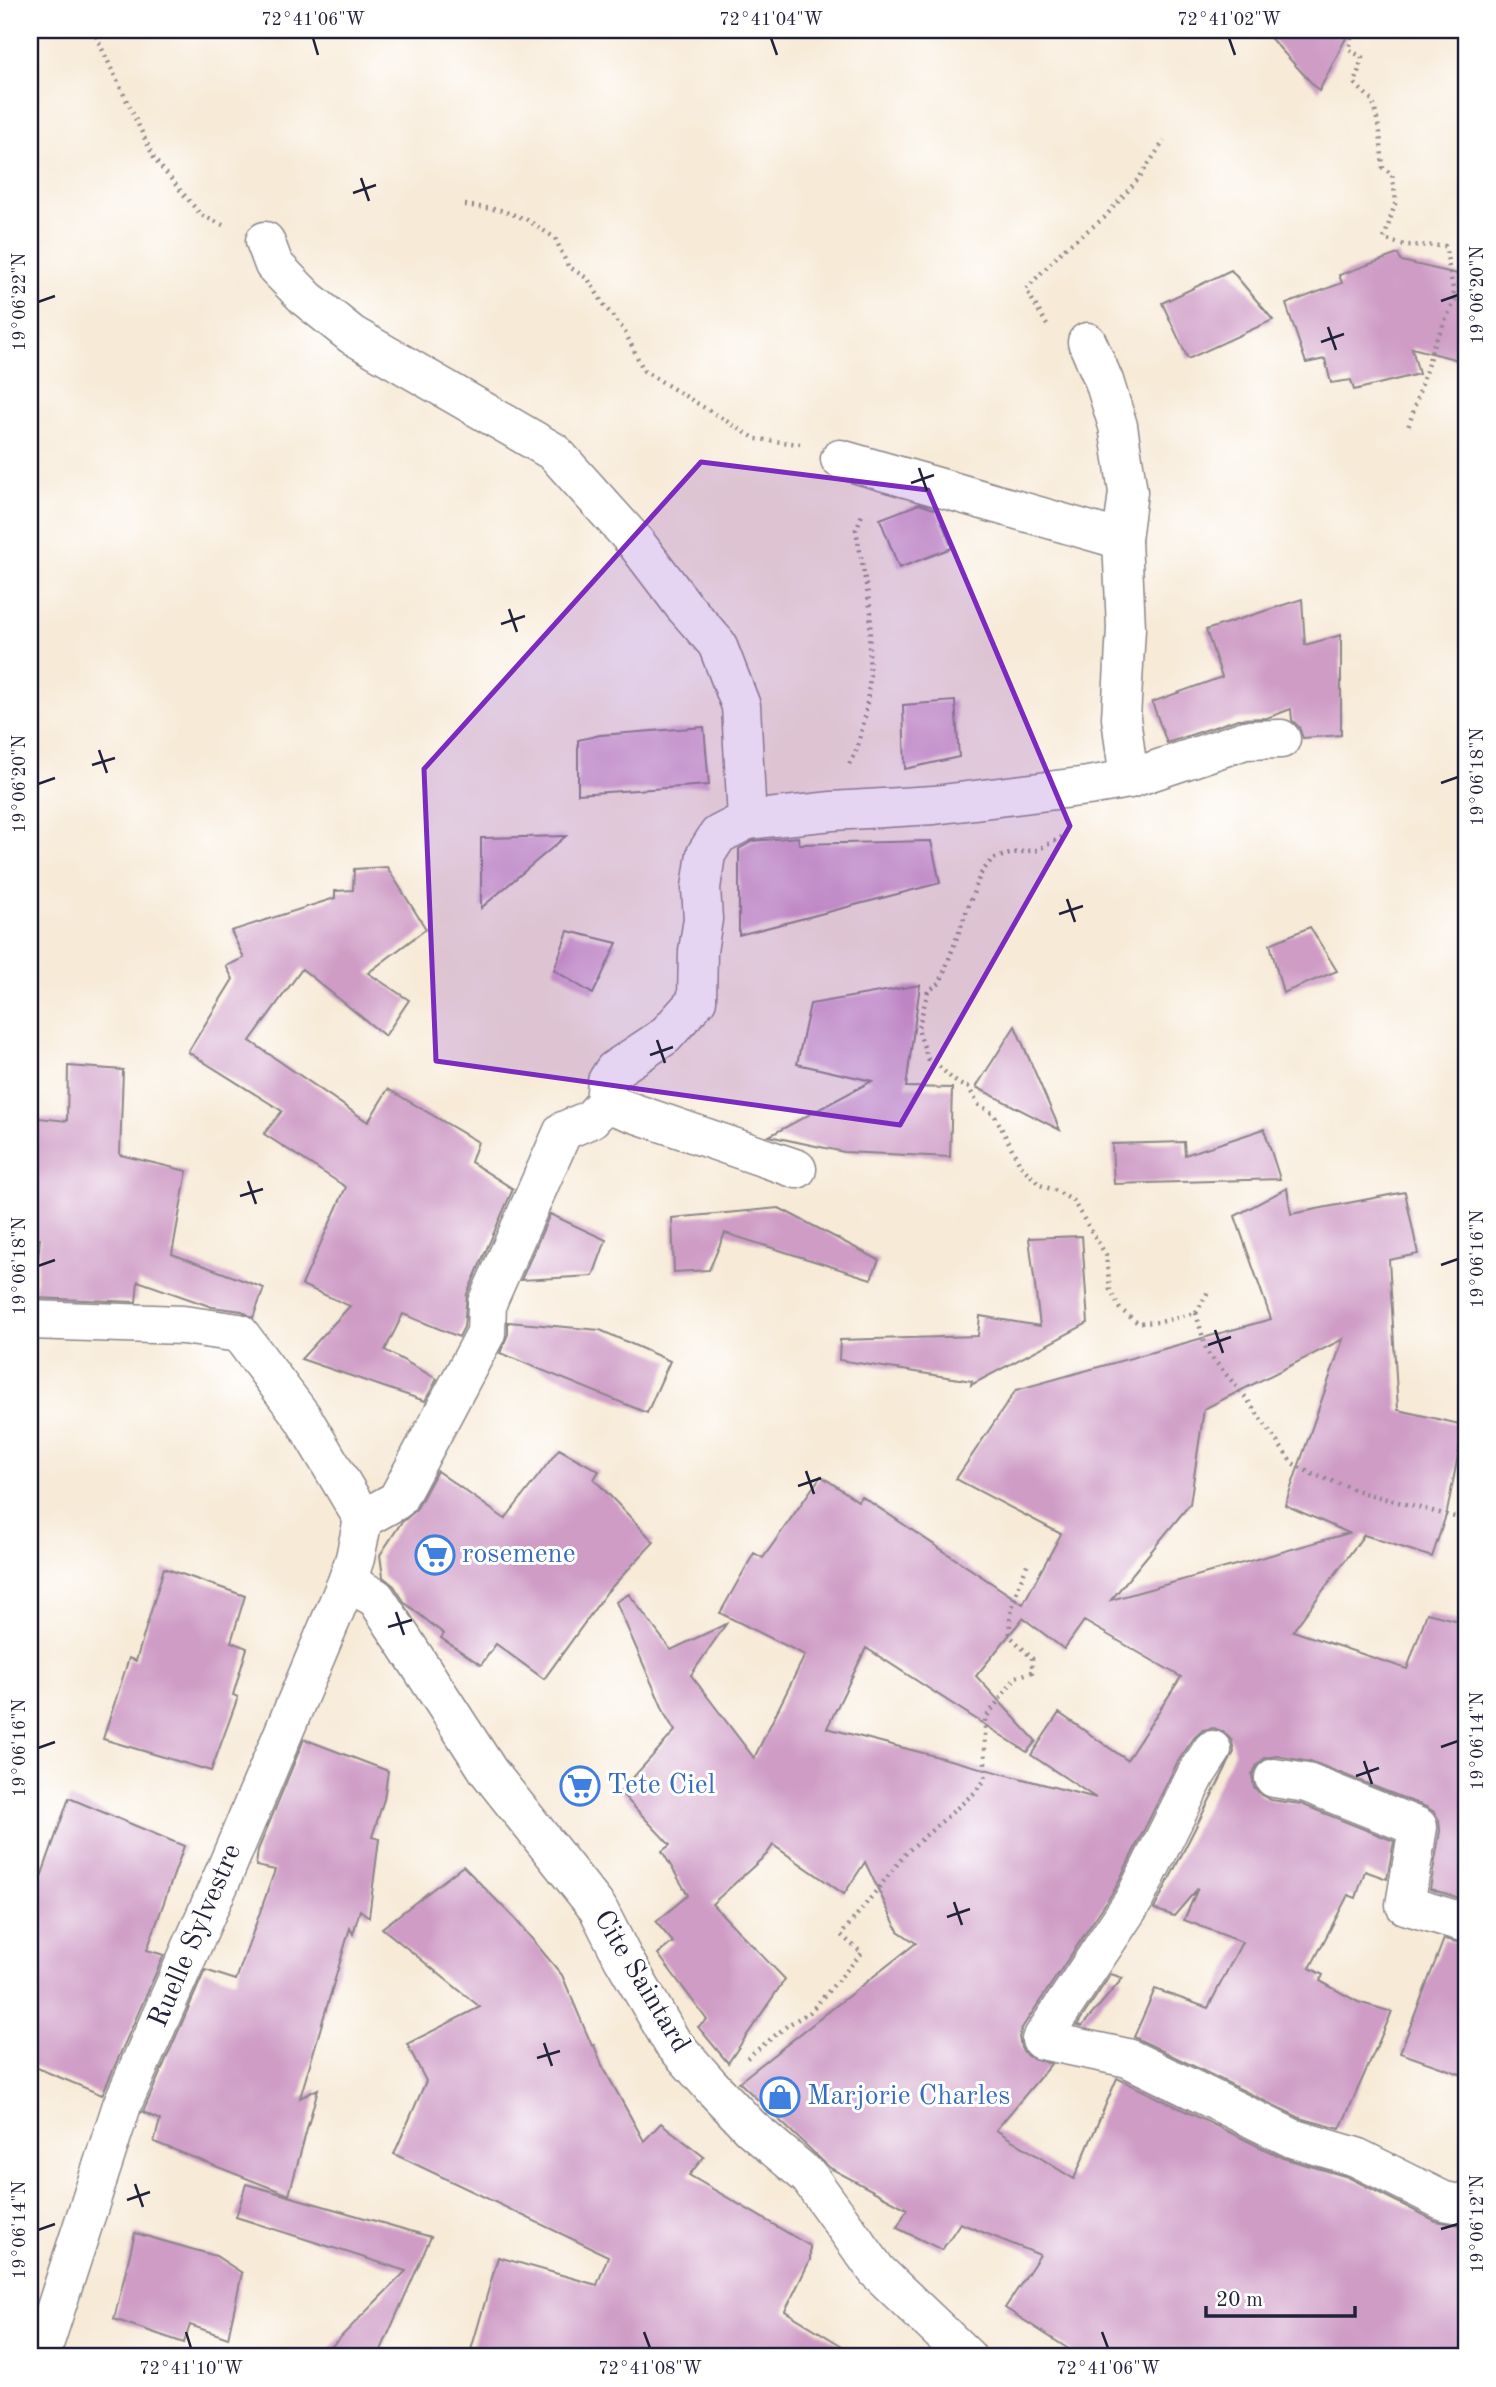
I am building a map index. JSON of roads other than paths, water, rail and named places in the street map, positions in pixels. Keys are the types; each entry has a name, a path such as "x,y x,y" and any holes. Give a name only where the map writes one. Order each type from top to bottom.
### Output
{"street":[{"path":"265,241 274,265 307,299 352,335 554,452 636,543 682,605 718,644 741,706 747,820"},
{"path":"1087,342 1104,381 1118,426 1128,492 1122,540 1126,628 1121,718 1129,779"},
{"path":"840,459 1122,540"},
{"path":"30,1320 183,1325 239,1333 303,1418 363,1519 397,1500 486,1333 487,1303 563,1131 591,1119 605,1103 607,1081 614,1070 665,1036 697,1000 698,951 703,919 701,888 706,854 718,835 747,820 832,811 934,805 1129,779 1245,740 1281,739"},
{"path":"605,1103 797,1169"},
{"name":"Ruelle Sylvestre","path":"40,2357 122,2105 226,1869 347,1582 363,1519"},
{"name":"Cite Saintard","path":"347,1582 376,1598 489,1772 598,1909 623,1958 673,2042 751,2128 809,2177 877,2271 967,2357"},
{"path":"1212,1750 1197,1773 1134,1900 1041,2040 1128,2058 1292,2138 1356,2157 1444,2201 1466,2205"},
{"path":"1274,1778 1307,1783 1418,1827 1405,1905 1466,1923"}],"place":[{"name":"rosemene","path":"435,1555"},
{"name":"Tete Ciel","path":"580,1786"},
{"name":"Marjorie Charles","path":"780,2097"}]}
